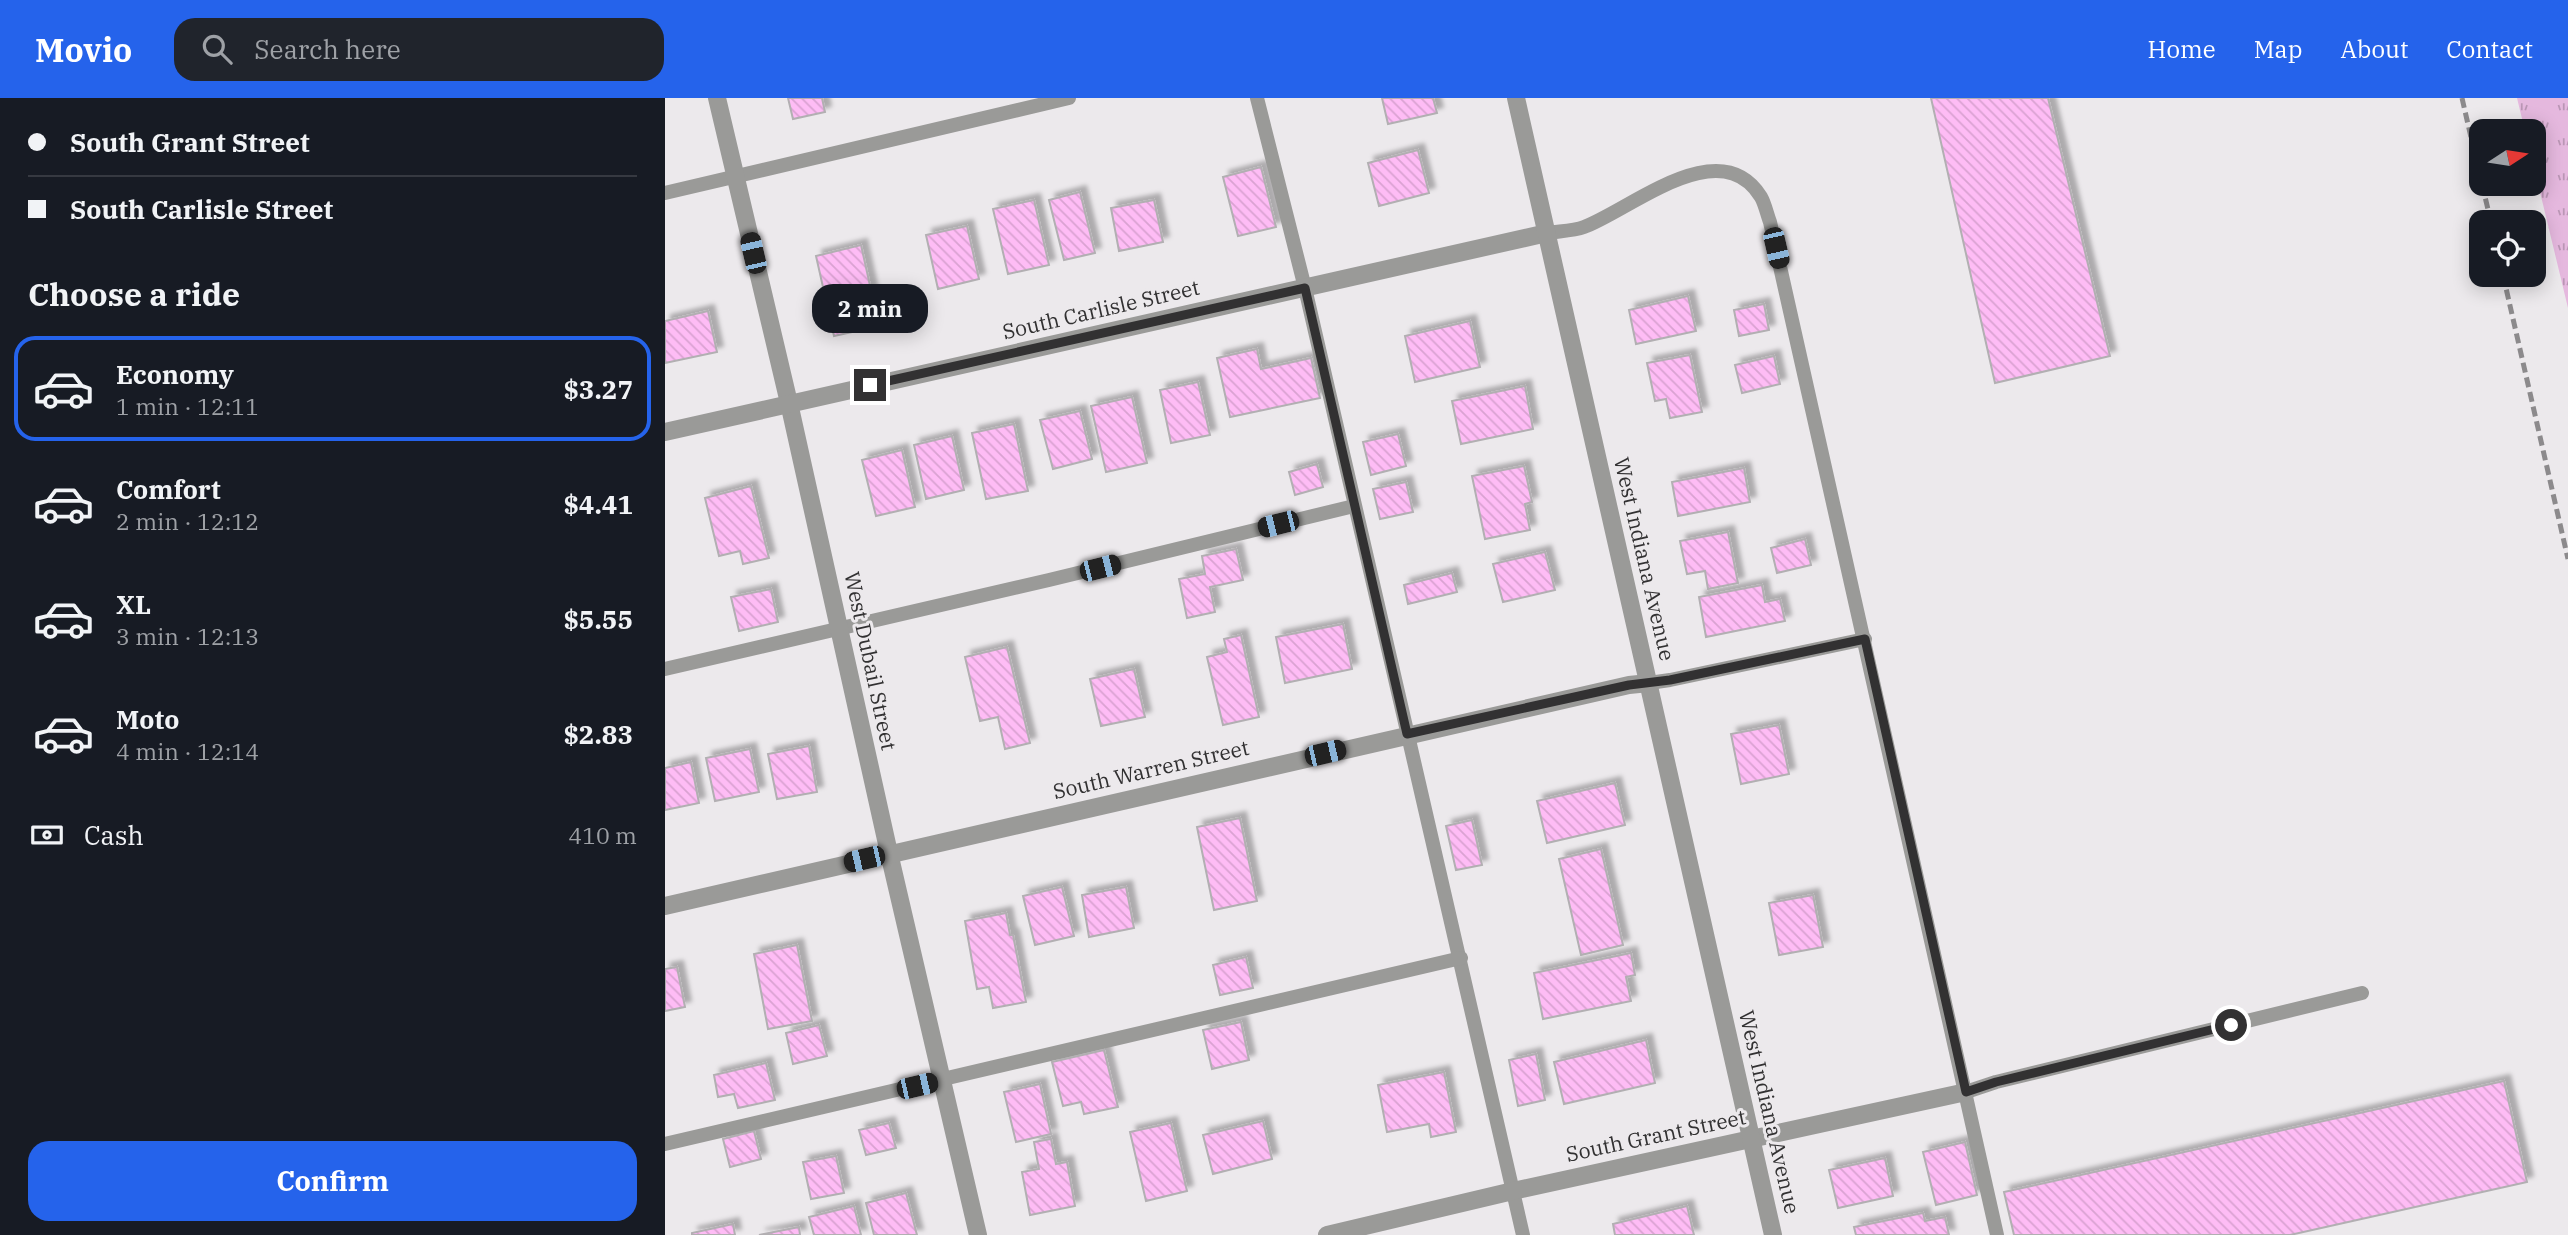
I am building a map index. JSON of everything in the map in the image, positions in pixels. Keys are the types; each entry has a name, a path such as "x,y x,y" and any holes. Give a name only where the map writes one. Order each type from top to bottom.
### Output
{"street":[{"name":"West Dubail Street","path":"717,98 978,1235"},
{"name":"West Indiana Avenue","path":"1516,98 1773,1235"},
{"name":"South Carlisle Street","path":"665,432 1547,233"},
{"name":"South Warren Street","path":"665,906 1407,734 1649,682"},
{"name":"South Grant Street","path":"1327,1235 1513,1191 1966,1092"}],"lane":[{"path":"665,193 1069,98"},
{"path":"1257,98 1305,288 1523,1235"},
{"path":"1547,233 1583,227 1665,184 1709,172 1726,172 1745,180 1761,197 1770,222 1865,639 1997,1235"},
{"path":"665,669 1354,506"},
{"path":"1649,682 1670,680 1865,639"},
{"path":"665,1144 1461,958"},
{"name":"South Grant Street","path":"1966,1092 1996,1082 2362,993"}],"green space":[{"path":"2517,98 2568,98 2568,308 2541,196 2546,196 2546,119 2522,119"}],"building":[{"path":"788,98 822,98 825,112 793,119"},
{"path":"1382,98 1433,98 1437,113 1388,124"},
{"path":"1931,98 2048,98 2110,356 1995,383"},
{"path":"1418,150 1429,193 1379,206 1368,163"},
{"path":"1261,167 1276,227 1238,236 1223,177"},
{"path":"1080,192 1095,253 1064,260 1049,200"},
{"path":"1034,200 1049,265 1008,274 993,209"},
{"path":"1154,200 1163,242 1119,251 1111,208"},
{"path":"967,226 979,279 938,289 926,235"},
{"path":"861,245 879,326 834,336 816,256"},
{"path":"1688,296 1696,331 1636,344 1629,310"},
{"path":"1764,304 1769,330 1739,336 1734,310"},
{"path":"708,311 717,352 665,363 665,321"},
{"path":"1470,321 1480,367 1415,382 1405,336"},
{"path":"1257,349 1261,369 1311,358 1320,398 1230,417 1217,358"},
{"path":"1690,355 1702,412 1670,418 1666,399 1655,401 1647,363"},
{"path":"1774,356 1780,384 1742,393 1735,365"},
{"path":"1198,382 1210,435 1171,443 1160,390"},
{"path":"1525,386 1533,429 1461,444 1452,401"},
{"path":"1132,397 1147,463 1106,472 1091,406"},
{"path":"1080,411 1092,459 1053,469 1040,420"},
{"path":"1014,424 1028,491 986,499 972,433"},
{"path":"1398,434 1406,466 1371,475 1363,442"},
{"path":"952,436 964,490 926,499 914,445"},
{"path":"902,450 915,507 876,516 862,460"},
{"path":"1317,464 1323,487 1295,495 1289,472"},
{"path":"1524,466 1532,502 1525,504 1530,530 1485,539 1472,476"},
{"path":"1744,468 1750,502 1678,516 1672,482"},
{"path":"1406,482 1413,512 1380,519 1373,489"},
{"path":"751,486 769,558 743,564 740,551 719,556 705,498"},
{"path":"1728,532 1738,583 1708,589 1705,571 1687,574 1680,541"},
{"path":"1805,539 1811,565 1777,573 1771,548"},
{"path":"1236,549 1243,580 1210,587 1215,612 1187,618 1179,579 1205,574 1202,556"},
{"path":"1545,552 1555,590 1503,602 1493,564"},
{"path":"1452,573 1457,592 1408,604 1404,585"},
{"path":"1762,585 1765,602 1780,599 1785,621 1706,637 1699,597"},
{"path":"771,589 778,622 739,631 731,597"},
{"path":"1343,624 1352,669 1285,683 1276,637"},
{"path":"1241,635 1259,717 1223,725 1207,657 1227,652 1224,639"},
{"path":"1007,647 1030,743 1005,749 998,717 980,721 965,657"},
{"path":"1134,669 1145,717 1101,726 1090,679"},
{"path":"1779,725 1789,774 1741,784 1731,734"},
{"path":"809,746 817,792 777,799 768,754"},
{"path":"750,749 759,792 715,801 706,758"},
{"path":"691,762 699,803 665,810 665,768"},
{"path":"1615,783 1625,825 1547,843 1537,801"},
{"path":"1240,818 1257,901 1214,910 1197,827"},
{"path":"1472,820 1482,865 1456,870 1446,826"},
{"path":"1601,849 1623,945 1581,955 1559,859"},
{"path":"1062,887 1074,936 1035,945 1023,896"},
{"path":"1126,887 1134,928 1089,937 1082,895"},
{"path":"1813,895 1823,947 1779,955 1769,903"},
{"path":"1006,913 1026,1002 993,1008 989,987 977,989 965,921"},
{"path":"797,945 812,1021 768,1029 754,954"},
{"path":"1631,953 1635,975 1626,977 1631,1001 1543,1019 1534,973"},
{"path":"1246,957 1253,988 1220,995 1213,965"},
{"path":"677,967 685,1007 665,1011 665,969"},
{"path":"1241,1022 1249,1060 1212,1069 1203,1030"},
{"path":"819,1025 827,1056 793,1064 786,1033"},
{"path":"1646,1040 1655,1083 1564,1104 1554,1062"},
{"path":"1104,1050 1118,1107 1084,1114 1081,1102 1063,1106 1052,1062"},
{"path":"1536,1054 1545,1100 1518,1106 1509,1060"},
{"path":"766,1063 775,1100 738,1108 734,1094 718,1097 714,1075"},
{"path":"1444,1072 1456,1132 1431,1137 1429,1124 1387,1132 1378,1085"},
{"path":"2504,1081 2527,1182 2290,1235 2014,1235 2004,1192"},
{"path":"1040,1084 1051,1134 1016,1142 1004,1092"},
{"path":"1263,1121 1272,1159 1213,1174 1203,1135"},
{"path":"889,1123 896,1148 866,1155 859,1130"},
{"path":"1171,1123 1187,1191 1146,1201 1130,1132"},
{"path":"754,1131 761,1159 730,1167 723,1139"},
{"path":"1051,1139 1056,1164 1067,1162 1075,1206 1030,1215 1022,1172 1039,1169 1034,1142"},
{"path":"1965,1142 1977,1195 1936,1205 1923,1152"},
{"path":"836,1156 844,1193 811,1199 803,1162"},
{"path":"1885,1158 1893,1196 1838,1208 1829,1170"},
{"path":"906,1193 917,1235 874,1235 866,1203"},
{"path":"854,1206 861,1235 814,1235 809,1217"},
{"path":"1687,1206 1694,1235 1615,1235 1613,1224"},
{"path":"1923,1213 1925,1221 1945,1217 1949,1235 1856,1235 1854,1227"},
{"path":"733,1224 735,1235 692,1235 692,1233"},
{"path":"799,1227 800,1235 759,1235"}],"railway":[{"path":"2462,98 2469,129"},
{"path":"2485,196 2488,210"},
{"path":"2506,287 2568,559"}],"route":[{"path":"870,385 1305,288 1407,734 1629,685 1670,680 1865,639 1966,1092 1996,1082 2231,1025"}]}
